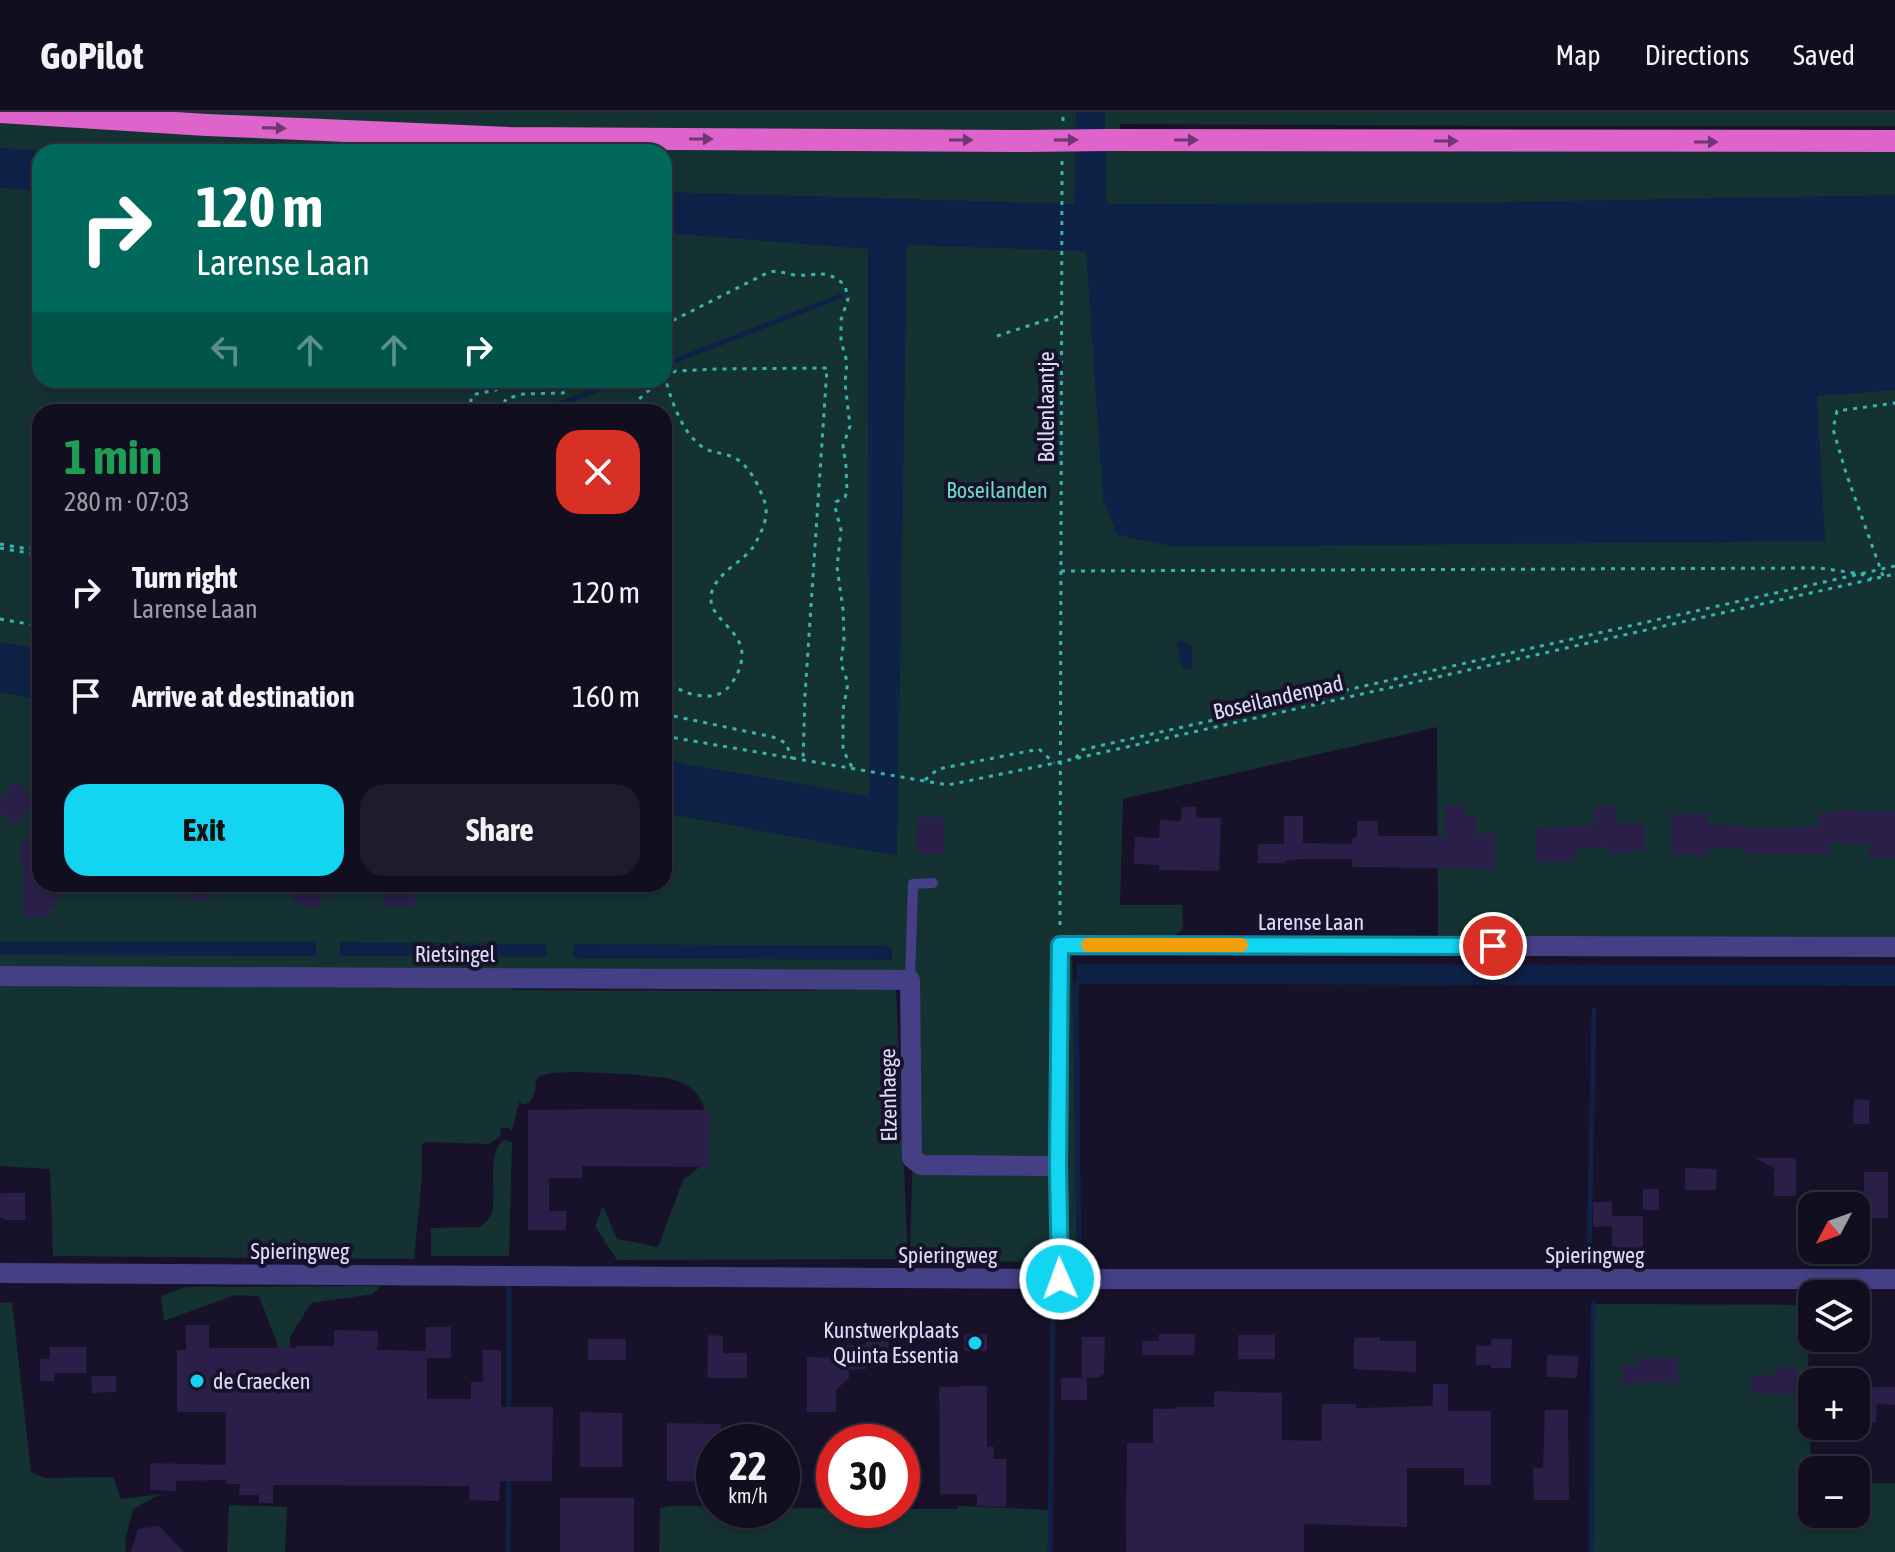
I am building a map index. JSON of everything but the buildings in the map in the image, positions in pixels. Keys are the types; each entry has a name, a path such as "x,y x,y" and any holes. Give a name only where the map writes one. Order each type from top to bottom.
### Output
{"highway":[{"path":"0,112 509,138 1895,141"}],"street":[{"name":"Larense Laan","path":"1060,945 1895,947"},
{"path":"1060,945 1060,1279"},
{"name":"Rietsingel","path":"0,976 910,980"},
{"name":"Elzenhaege","path":"910,980 912,1158 921,1165 1058,1166"},
{"name":"Spieringweg","path":"0,1273 1060,1279 1895,1279"}],"lane":[{"path":"910,980 913,884 933,883"}],"path":[{"name":"Bollenlaantje","path":"1060,945 1062,197"},
{"path":"672,321 778,270 794,275 831,275 845,285 848,299 841,320 841,341 847,362 845,383 850,426 843,446 847,492 835,507 841,530 837,567 843,609 841,664 848,683 843,710 843,750 853,769"},
{"path":"997,336 1062,315"},
{"path":"672,373 716,369 827,368 803,760"},
{"path":"472,404 471,398 476,394 498,388"},
{"path":"504,404 506,399 523,394 563,393 571,388"},
{"path":"633,404 651,388"},
{"path":"667,388 682,421 696,442 705,449 729,455 745,464 765,503 766,520 754,546 720,579 712,592 712,608 741,643 741,662 734,682 723,692 706,696 683,692 672,685"},
{"path":"1884,577 1833,429 1837,411 1895,403"},
{"path":"0,546 32,548"},
{"path":"0,546 32,553"},
{"path":"1076,758 1081,750 1895,566"},
{"path":"1061,571 1820,568 1861,574 1873,580"},
{"name":"Boseilandenpad","path":"672,737 948,785 1895,574"},
{"path":"0,619 32,625"},
{"path":"672,716 773,737 786,743 792,759"},
{"path":"924,781 938,769 1039,749 1054,763"}],"green space":[{"name":"Boseilanden","path":"103,112 1895,112 1895,126 1120,124 1119,150 1895,144 1895,940 1438,937 1437,727 1123,799 1120,905 1182,905 1183,929 1174,937 1072,937 1077,1262 910,1261 917,988 0,971 0,115 414,140 1049,130 649,132 361,127"},
{"path":"0,984 503,986 516,990 896,990 908,1259 617,1260 595,1226 603,1206 617,1239 658,1247 683,1180 707,1161 706,1118 697,1094 678,1081 583,1072 539,1076 531,1101 525,1105 519,1102 512,1131 501,1128 500,1136 489,1144 426,1142 422,1145 414,1259 53,1256 50,1169 0,1166"},
{"path":"504,1140 512,1142 509,1256 431,1256 431,1228 480,1227 490,1217 495,1154"},
{"path":"380,1286 373,1294 311,1303 290,1337 289,1398 277,1402 277,1343 259,1296 235,1295 164,1321 161,1296 185,1287"},
{"path":"12,1302 31,1472 45,1478 113,1477 121,1499 161,1494 133,1509 125,1541 126,1552 0,1552 0,1303"},
{"path":"1593,1304 1798,1305 1798,1352 1808,1352 1809,1368 1798,1368 1798,1440 1810,1440 1811,1456 1798,1456 1798,1528 1870,1528 1870,1483 1895,1483 1895,1552 1591,1552"},
{"path":"229,1505 287,1507 285,1552 227,1552"},
{"path":"696,1506 696,1528 800,1528 800,1508 816,1508 816,1528 920,1528 920,1509 957,1509 958,1506 1050,1510 1050,1552 659,1552 660,1508"}],"water":[{"path":"1076,112 1105,112 1107,204 1459,203 1895,195 1895,390 1817,396 1825,541 1176,547 1117,535 1103,499 1086,251 907,245 897,856 672,814 672,761 869,796 868,249 672,234 672,192 1074,204"},
{"path":"0,148 32,150 32,190 0,188"},
{"path":"1180,640 1192,646 1192,669 1186,670 1182,666 1176,646"},
{"path":"0,642 32,648 32,698 0,692"},
{"path":"0,942 316,942 316,956 0,955"},
{"path":"340,942 547,944 547,957 340,956"},
{"path":"573,944 892,946 892,960 573,958"},
{"path":"1077,964 1895,965 1895,986 1076,984"}],"waterway":[{"path":"672,362 841,296"},
{"path":"559,404 602,388"},
{"path":"1076,984 1079,1260"},
{"path":"1589,1256 1594,1010"},
{"path":"509,1288 509,1411"},
{"path":"1050,1552 1053,1296"},
{"path":"1591,1552 1593,1304"},
{"path":"508,1552 509,1477"}],"slow traffic":[{"path":"1088,945 1241,945"}],"place":[{"name":"Kunstwerkplaats Quinta Essentia","path":"975,1343"},
{"name":"de Craecken","path":"197,1381"}],"route":[{"path":"1060,1279 1060,945 1493,946"}]}
